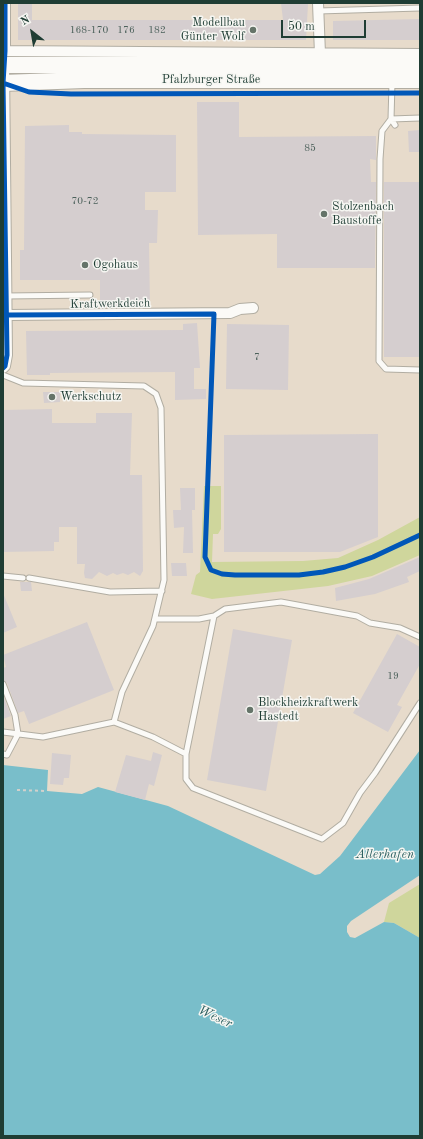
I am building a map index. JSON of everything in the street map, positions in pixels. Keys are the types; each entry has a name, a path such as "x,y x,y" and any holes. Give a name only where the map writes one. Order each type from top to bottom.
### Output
{"main road":[{"name":"Pfalzburger Straße","path":"4,58 420,65"},
{"name":"Pfalzburger Straße","path":"3,83 84,80 420,80"}],"street":[{"path":"3,368 7,355 3,83 5,3"},
{"path":"318,7 320,54"},
{"path":"4,58 420,54"},
{"name":"Kraftwerkdeich","path":"7,315 230,314 240,309 252,308"}],"lane":[{"path":"318,7 420,8"},
{"path":"392,80 391,119 395,125"},
{"path":"391,119 420,118"},
{"path":"391,119 382,131 380,159 379,361 386,369 420,370"},
{"path":"6,296 90,295"},
{"path":"3,375 23,383 144,386 156,394 161,408 164,580 155,619 122,692 114,722"},
{"path":"3,576 23,578"},
{"path":"29,578 110,592 162,591"},
{"path":"155,619 199,619 214,616 225,609 281,602 357,616 370,623 400,628 420,637"},
{"path":"214,616 186,754 186,778 193,788 322,839 344,823 360,793 375,773 420,703"},
{"path":"3,684 15,715 18,734 7,755 3,754"},
{"path":"3,732 43,736 114,722 153,737 186,754"}],"path":[{"path":"17,790 46,791"}],"green space":[{"path":"204,486 221,486 221,529 218,534 213,534 212,562 303,561 338,558 378,540 420,517 420,555 372,576 328,586 212,599 191,594 196,575 200,572"},
{"path":"420,884 420,938 394,923 384,922 389,903"}],"water":[{"path":"420,750 420,875 351,921 347,926 347,932 350,937 355,938 384,922 394,923 420,938 420,1136 3,1136 3,765 48,770 47,791 82,794 98,787 168,806 315,875 320,874 340,856"}],"building":[{"path":"18,3 32,3 32,20 283,20 281,3 308,4 306,40 18,40"},
{"path":"420,19 420,40 333,40 333,21"},
{"path":"197,102 239,102 239,137 376,136 376,160 370,159 371,182 376,182 375,268 277,268 277,234 198,235"},
{"path":"69,125 69,132 82,132 82,134 176,135 176,192 145,192 145,210 158,210 157,243 149,243 150,307 100,307 100,280 20,280 20,250 24,250 25,126"},
{"path":"420,130 420,152 409,152 408,131"},
{"path":"384,182 420,182 420,357 384,357"},
{"path":"197,323 200,368 194,368 194,389 206,389 206,399 175,400 175,372 50,373 50,375 27,375 26,331 183,330 183,324"},
{"path":"227,324 289,325 288,390 226,389"},
{"name":"Werkschutz","path":"43,392 60,392 60,402 44,403"},
{"path":"52,409 52,423 96,423 96,413 132,413 130,475 142,475 143,571 140,576 134,572 128,575 123,573 117,575 113,573 107,576 99,572 92,579 85,578 85,564 77,564 77,527 59,527 59,542 54,542 54,551 3,552 3,410"},
{"path":"378,434 378,537 340,552 224,552 224,435"},
{"path":"180,488 195,488 195,510 192,510 193,553 183,553 184,527 174,528 173,510 181,510"},
{"path":"420,557 420,571 407,577 409,582 375,594 336,601 335,588 369,579"},
{"path":"171,563 186,563 187,576 172,576"},
{"path":"20,582 31,582 32,591 21,591"},
{"path":"3,593 17,627 3,633"},
{"path":"87,622 114,690 29,724 24,711 18,713 7,683 3,680 3,668 6,667 3,655"},
{"name":"Blockheizkraftwerk Hastedt","path":"233,629 292,640 266,791 207,780"},
{"path":"397,634 420,647 420,664 397,705 402,707 388,732 353,713"},
{"path":"3,695 11,716 3,719"},
{"path":"153,752 162,755 154,786 149,784 145,800 115,792 126,755 151,761"},
{"path":"52,753 71,755 69,778 64,778 63,785 50,784"}],"cycle path":[{"path":"3,368 5,366 7,355 3,83 5,3"},
{"path":"3,83 29,92 71,94 420,93"},
{"path":"7,315 214,314 205,557 211,570 222,574 235,575 299,575 323,572 345,567 373,557 420,535"}],"place":[{"name":"Modellbau Günter Wolf","path":"253,30"},
{"name":"Stolzenbach Baustoffe","path":"324,214"},
{"name":"Ogohaus","path":"85,265"},
{"name":"Werkschutz","path":"52,397"},
{"name":"Blockheizkraftwerk Hastedt","path":"250,710"}],"water label":[{"name":"Allerhafen","path":"385,855"},
{"name":"Weser","path":"215,1017"}]}
